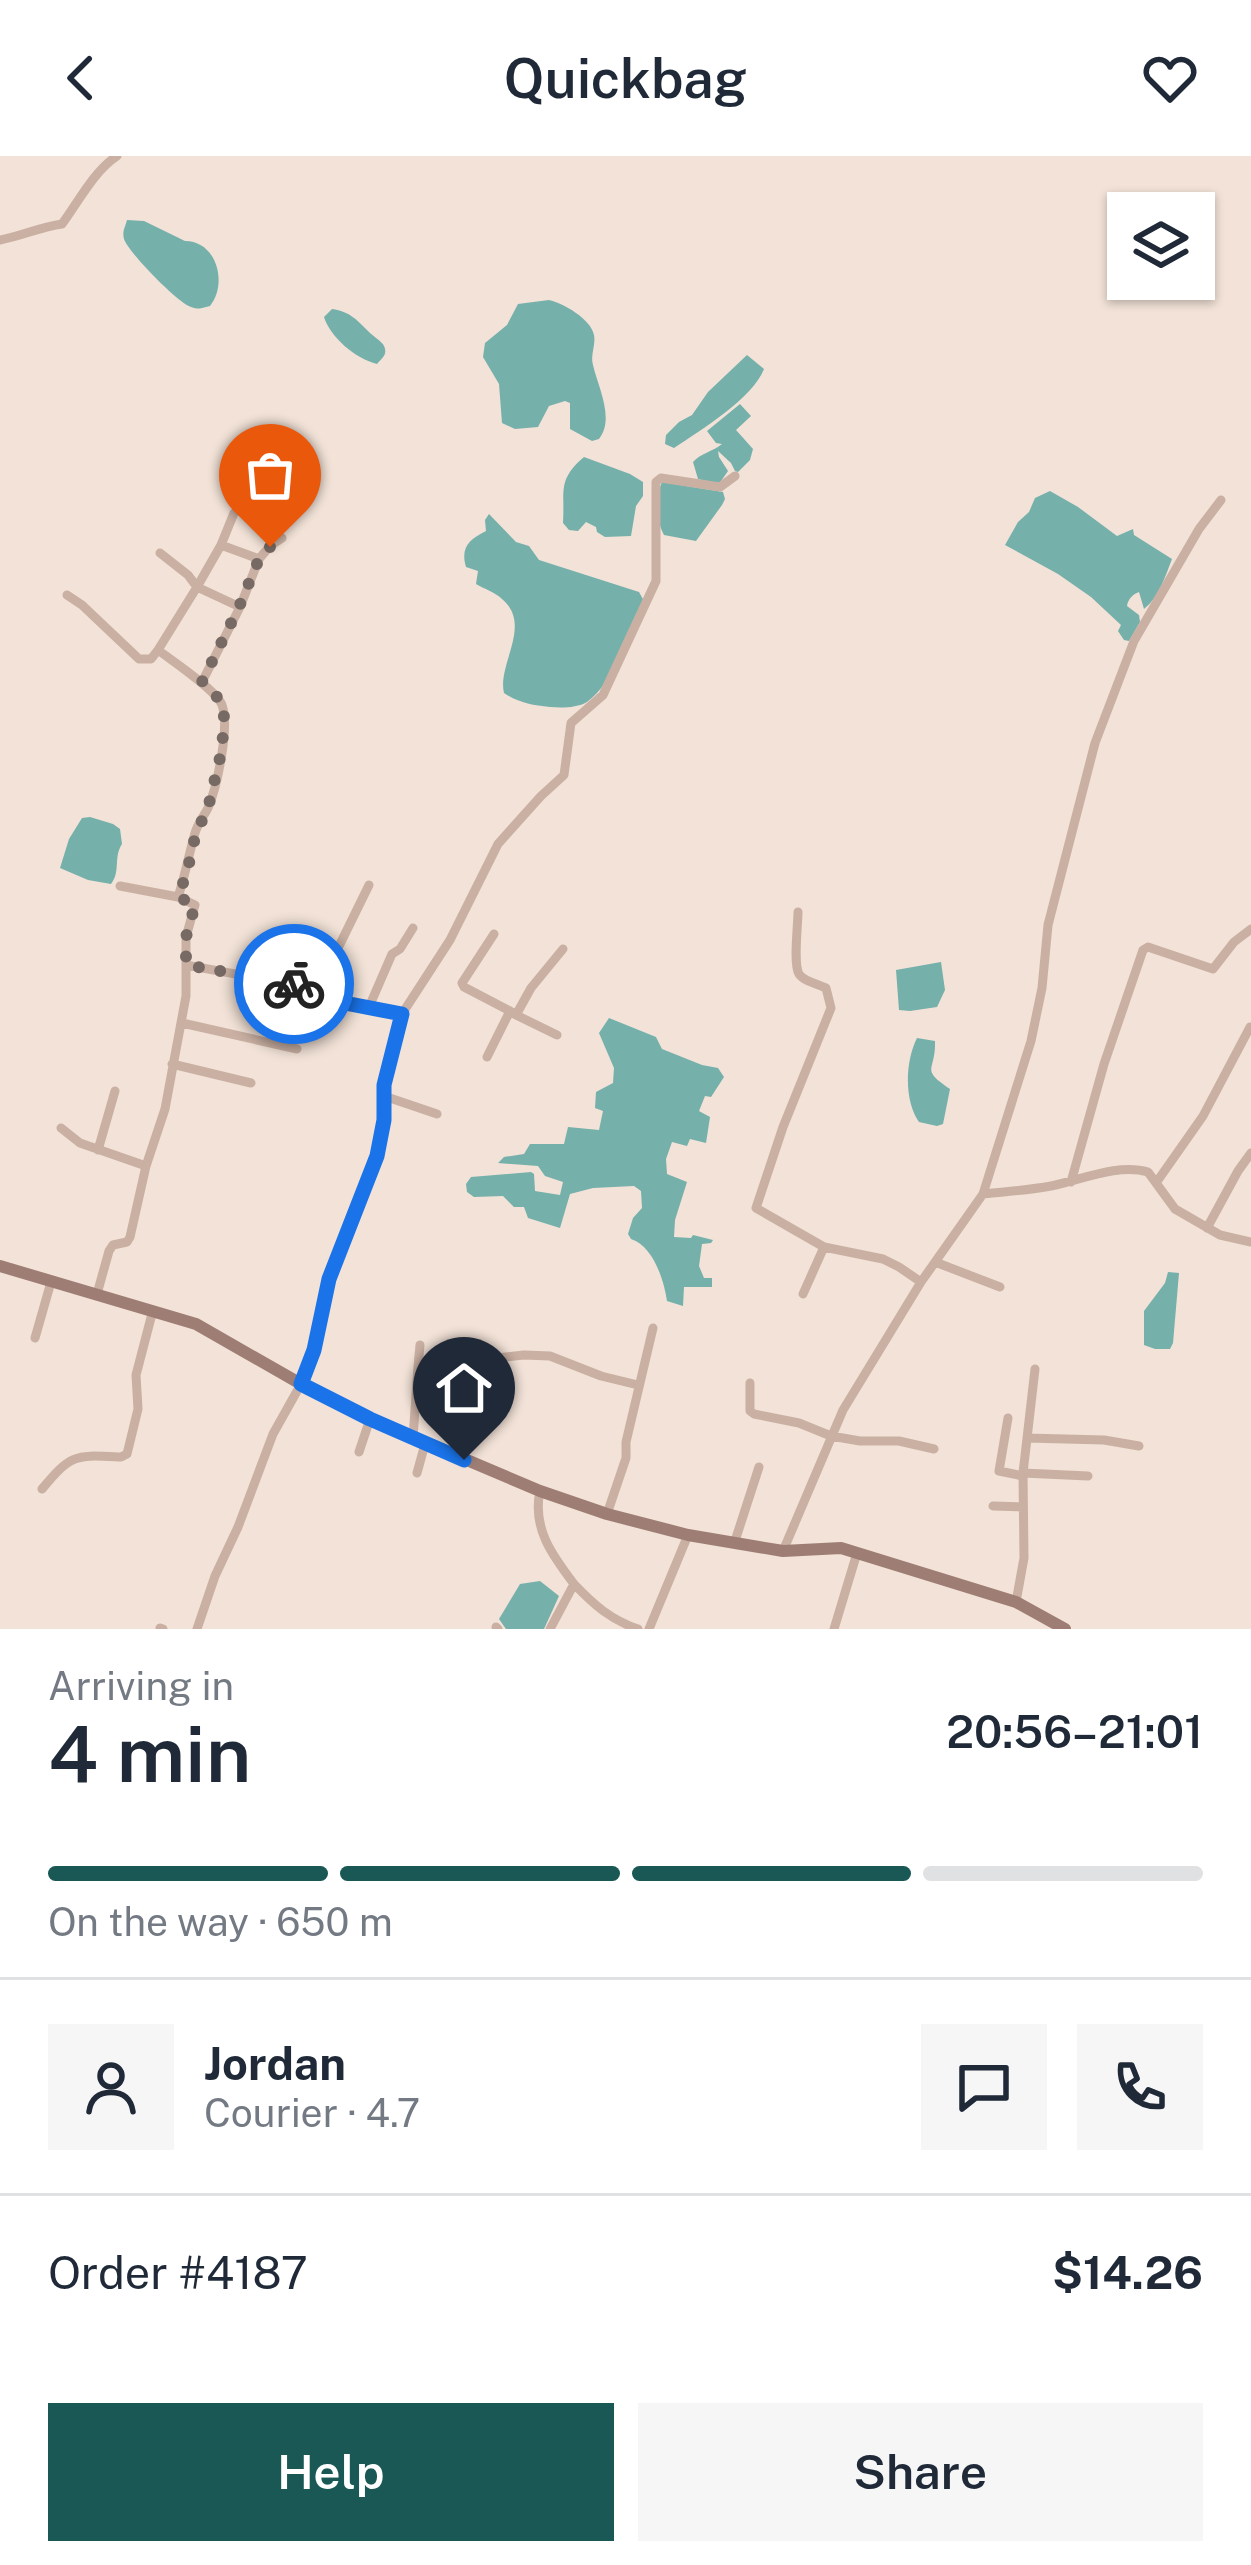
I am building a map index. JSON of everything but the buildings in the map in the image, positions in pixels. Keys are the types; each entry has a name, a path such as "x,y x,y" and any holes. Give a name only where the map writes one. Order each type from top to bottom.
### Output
{"main road":[{"path":"0,1267 196,1324 370,1419 607,1514 688,1535 784,1551 841,1548 1016,1602 1066,1629"}],"street":[{"path":"88,156 101,166"},
{"path":"0,240 62,224 101,166 117,156"},
{"path":"197,1629 273,1434 314,1350 329,1279 377,1156 387,1073 402,1014 450,940 498,844 564,775 571,723 603,694 656,581 656,482 661,478 720,487 735,476"},
{"path":"784,1551 831,1436 866,1371 983,1194 1031,1041 1048,925 1095,742 1134,640 1221,500"},
{"path":"67,595 139,658 151,659 221,545 234,513 239,510 257,518"},
{"path":"202,682 259,559 282,538"},
{"path":"221,545 259,559"},
{"path":"160,554 197,587 239,607"},
{"path":"158,650 221,701 224,717 208,808 178,897"},
{"path":"319,989 369,885"},
{"path":"97,1294 109,1251 130,1237 165,1109 186,996 186,937 195,905 178,897 119,886"},
{"path":"798,912 799,974 826,988 830,1008 756,1208 824,1247 883,1259 921,1282"},
{"path":"370,1007 392,954 413,928"},
{"path":"1072,1182 1104,1064 1143,950 1148,947 1213,969 1251,929"},
{"path":"494,934 462,983 464,987 557,1035"},
{"path":"487,1057 513,1013 563,949"},
{"path":"186,965 319,989 350,1004 402,1014"},
{"path":"182,1023 297,1049"},
{"path":"1156,1183 1203,1116 1250,1027"},
{"path":"172,1064 251,1083"},
{"path":"98,1150 115,1091"},
{"path":"384,1096 437,1114"},
{"path":"61,1128 80,1143 146,1166"},
{"path":"1208,1228 1251,1153"},
{"path":"983,1194 1135,1169 1148,1172 1174,1209 1208,1228 1251,1242"},
{"path":"803,1294 824,1247"},
{"path":"935,1262 1000,1287"},
{"path":"35,1338 51,1282"},
{"path":"42,1489 78,1456 128,1454 138,1409 136,1376 153,1310"},
{"path":"607,1514 626,1458 653,1328"},
{"path":"417,1473 420,1345"},
{"path":"418,1367 550,1356 638,1385"},
{"path":"1016,1602 1024,1558 1023,1474 1036,1370"},
{"path":"750,1383 754,1414 799,1423 831,1436 934,1449"},
{"path":"1008,1418 999,1472 1088,1476"},
{"path":"358,1452 370,1419"},
{"path":"1028,1438 1139,1446"},
{"path":"735,1541 759,1466"},
{"path":"540,1491 537,1520 546,1544 574,1584 595,1607 638,1629"},
{"path":"993,1506 1023,1507"},
{"path":"649,1629 688,1535"},
{"path":"834,1629 857,1553"},
{"path":"550,1629 574,1584"}],"water":[{"path":"127,220 144,221 205,248 218,276 210,306 191,307 154,276 124,239"},
{"path":"549,300 569,308 592,329 592,361 606,422 599,439 592,441 570,429 570,403 565,401 549,406 538,427 515,429 502,423 499,384 483,357 485,343 507,325 518,304"},
{"path":"332,309 352,317 383,344 385,354 377,364 353,352 332,332 324,317"},
{"path":"747,355 764,369 749,391 674,448 665,444 666,435 692,415 708,392"},
{"path":"740,404 751,416 736,430 753,449 750,460 738,472 718,451 728,471 719,484 698,479 693,462 722,444 707,431"},
{"path":"584,457 643,482 631,536 605,537 586,522 578,531 563,523 566,480"},
{"path":"662,482 723,492 722,505 696,541 664,535 657,508"},
{"path":"1050,491 1117,536 1133,529 1134,535 1172,559 1144,609 1139,592 1128,601 1140,622 1129,641 1118,631 1121,625 1091,597 1005,545 1035,498"},
{"path":"489,514 539,560 639,592 644,601 613,670 587,702 550,707 504,693 514,633 511,609 476,584 478,571 466,567 464,560 468,544 486,531"},
{"path":"82,818 120,829 122,844 111,884 60,868 69,839"},
{"path":"941,962 945,990 937,1007 899,1010 896,970"},
{"path":"609,1018 656,1037 662,1049 718,1068 724,1077 711,1097 705,1096 699,1111 710,1117 706,1143 672,1142 666,1159 667,1174 687,1182 674,1237 713,1240 702,1244 699,1266 704,1278 712,1278 712,1287 684,1287 683,1306 667,1301 651,1256 628,1234 642,1208 641,1191 634,1186 570,1194 560,1228 528,1218 524,1207 514,1207 503,1196 474,1197 467,1192 471,1177 531,1172 535,1191 560,1195 563,1182 545,1176 538,1166 498,1163 504,1157 524,1154 530,1144 564,1144 568,1127 599,1130 603,1111 595,1108 596,1092 613,1083 614,1068 599,1033"},
{"path":"917,1038 935,1041 932,1073 950,1089 943,1124 937,1126 919,1122 911,1103 908,1069"},
{"path":"1168,1272 1179,1273 1173,1343 1170,1349 1155,1349 1144,1345 1144,1311"},
{"path":"540,1581 559,1596 544,1629 506,1629 499,1619 520,1584"}],"way so far":[{"path":"270,547 259,559 202,682 221,701 222,749 178,897 195,905 186,937 186,965 294,984"}],"route":[{"path":"294,984 319,989 350,1004 402,1014 384,1085 377,1156 329,1279 314,1350 301,1384 464,1460"}]}
